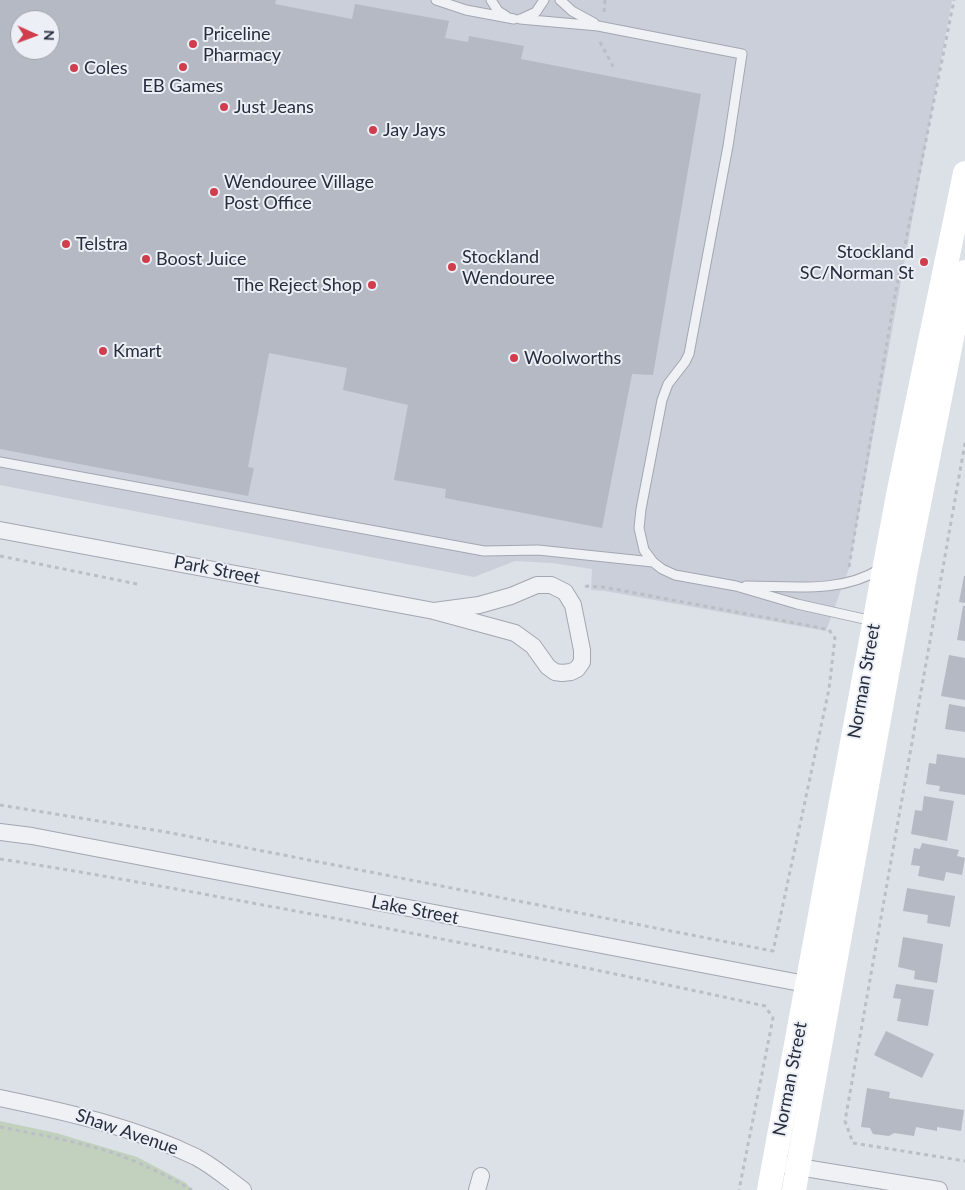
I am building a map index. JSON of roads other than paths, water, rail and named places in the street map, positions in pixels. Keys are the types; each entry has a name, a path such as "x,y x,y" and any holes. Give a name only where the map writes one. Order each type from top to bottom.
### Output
{"main road":[{"name":"Norman Street","path":"794,1190 819,987 875,622 898,495 965,173"},
{"name":"Norman Street","path":"769,1190 774,1163 819,987 900,599 965,272"},
{"path":"875,622 900,599"}],"street":[{"name":"Park Street","path":"0,530 434,611 515,633 533,646 550,669 558,673 568,673 582,662 583,655 573,606 568,596 557,587 544,584 479,605 434,611"},
{"name":"Lake Street","path":"0,832 32,836 819,987"},
{"name":"Shaw Avenue","path":"0,1098 68,1112 141,1134 198,1158 244,1190"},
{"path":"774,1163 939,1190"}],"lane":[{"path":"436,0 466,10 517,19 601,26 742,54 728,146 689,354 668,384 662,400 641,509 639,528 641,539 647,554 653,562 662,569 676,575 736,586 815,609 875,622"},
{"path":"491,0 503,15 517,19 531,16 544,0"},
{"path":"560,0 579,15 601,26"},
{"path":"0,462 484,551 538,550 653,562"},
{"path":"736,586 820,586 844,584 865,578 885,566"}],"place":[{"name":"Priceline Pharmacy","path":"193,44"},
{"name":"EB Games","path":"183,67"},
{"name":"Coles","path":"74,68"},
{"name":"Just Jeans","path":"224,107"},
{"name":"Jay Jays","path":"373,130"},
{"name":"Wendouree Village Post Office","path":"214,192"},
{"name":"Telstra","path":"66,244"},
{"name":"Boost Juice","path":"146,259"},
{"name":"Stockland SC/Norman St","path":"924,262"},
{"name":"Stockland Wendouree","path":"452,267"},
{"name":"The Reject Shop","path":"372,285"},
{"name":"Kmart","path":"103,351"},
{"name":"Woolworths","path":"514,358"}]}
